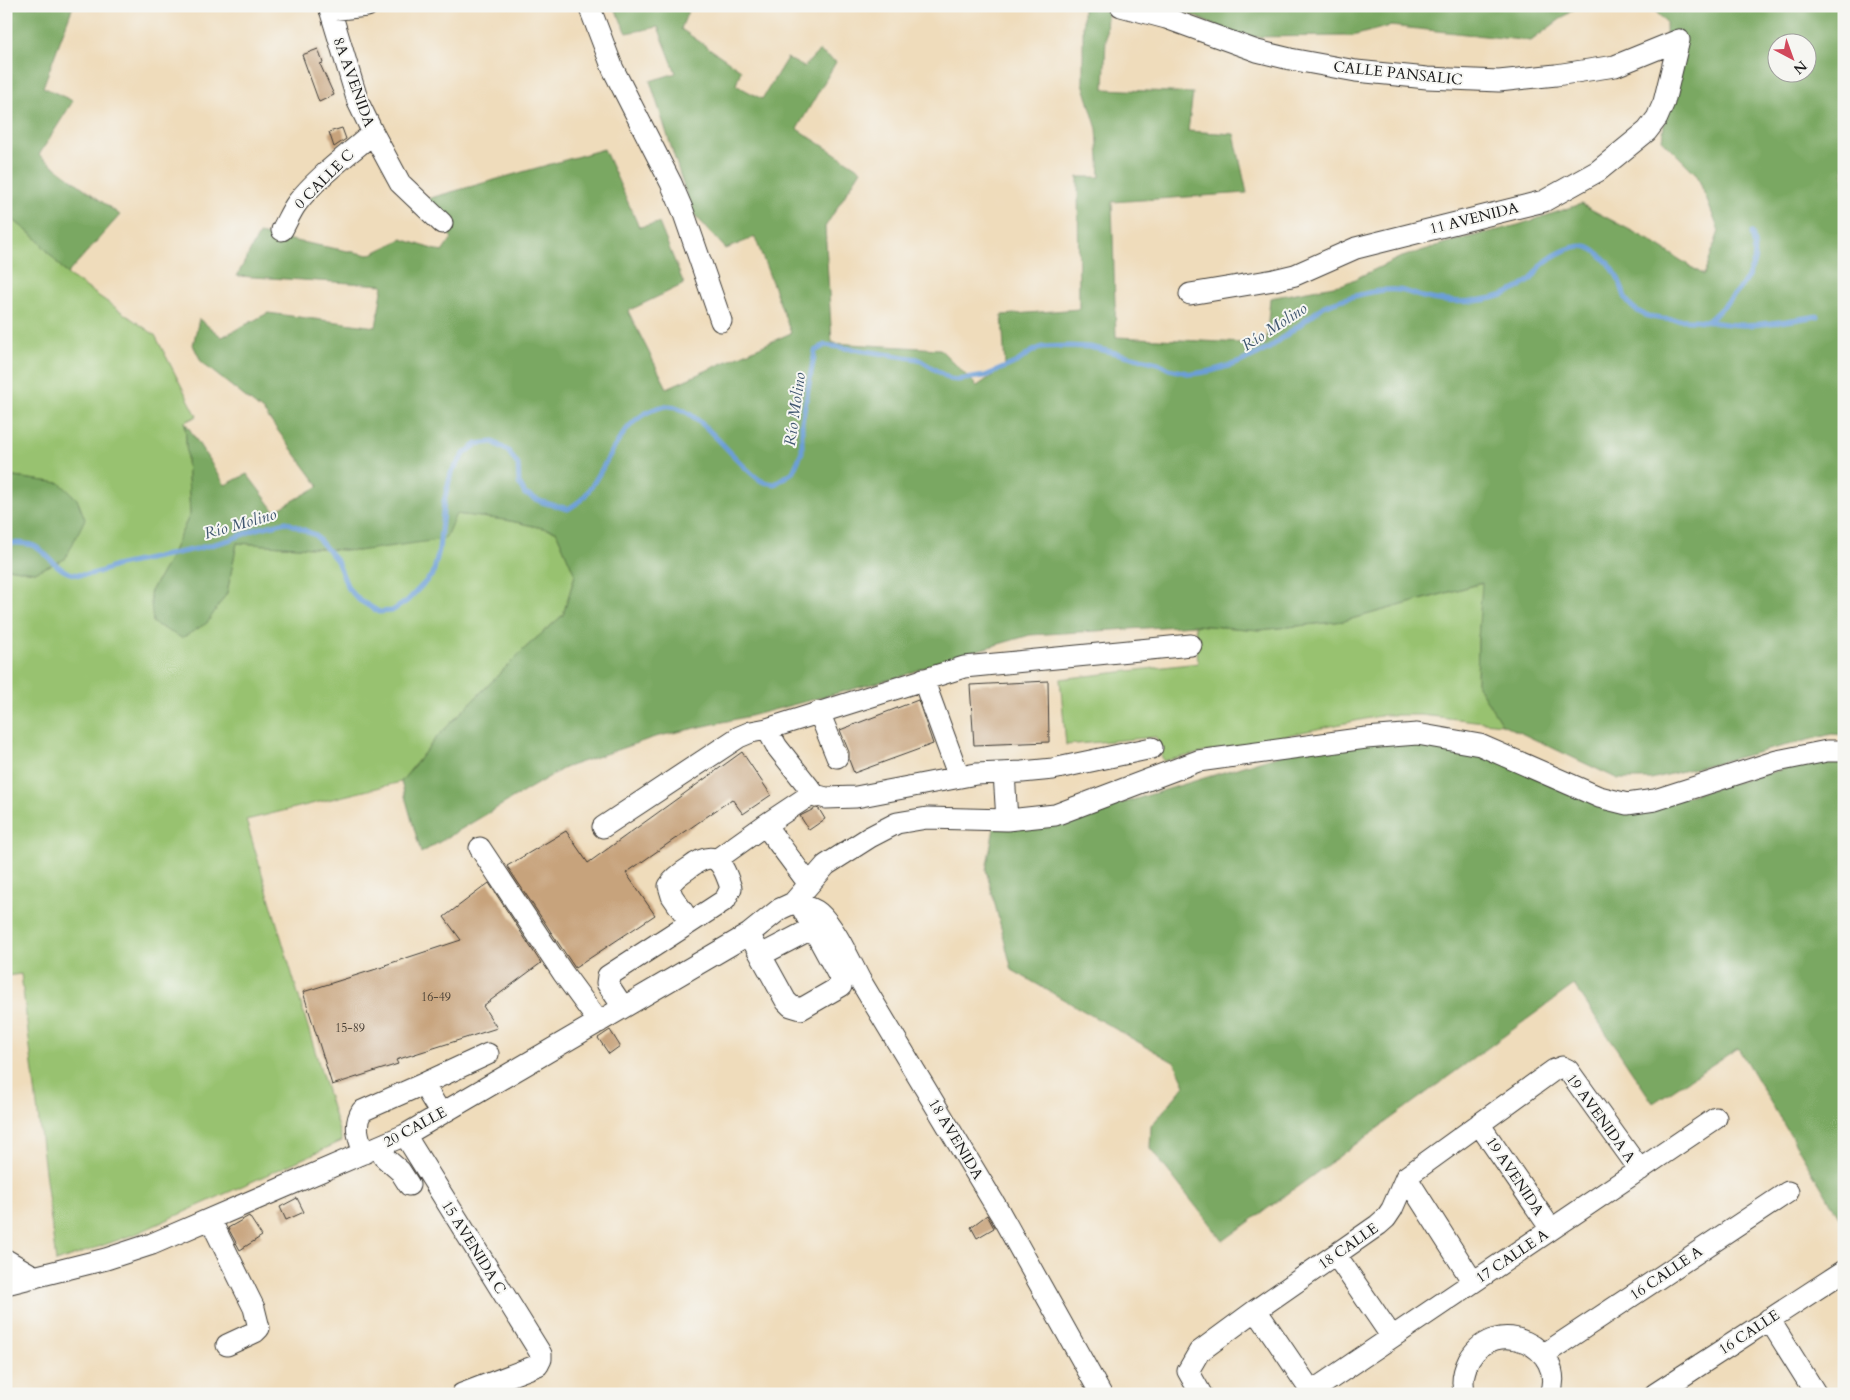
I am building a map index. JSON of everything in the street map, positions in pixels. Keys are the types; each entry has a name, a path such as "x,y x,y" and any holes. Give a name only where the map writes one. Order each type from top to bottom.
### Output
{"street":[{"path":"330,8 367,6"},
{"path":"588,6 613,69 683,210 720,321"},
{"name":"CALLE PANSALIC","path":"1120,6 1167,12 1256,51 1356,71 1427,78 1499,80 1556,75 1615,66 1678,40"},
{"name":"8A AVENIDA","path":"330,8 358,102 373,133 400,183 442,222"},
{"name":"11 AVENIDA","path":"1190,294 1294,275 1356,248 1544,201 1598,171 1647,131 1657,118 1664,102 1678,40"},
{"name":"0 CALLE C","path":"282,230 295,204 329,171 373,133"},
{"path":"603,827 739,737 751,732 767,729 964,667 1191,645"},
{"path":"923,679 959,777"},
{"path":"819,712 837,757"},
{"path":"767,729 777,747 815,795"},
{"name":"20 CALLE","path":"6,1284 152,1244 405,1135 749,934 780,909 796,904 809,884 826,865 870,837 897,823 927,818 1007,820 1055,815 1198,761 1366,738 1416,734 1480,745 1598,797 1627,804 1655,800 1777,761 1827,751 1844,751"},
{"path":"716,860 804,799 815,795 826,798 856,797 976,774 1054,769 1152,748"},
{"path":"1004,773 1007,820"},
{"path":"765,825 809,884"},
{"path":"480,848 563,973 599,1022"},
{"path":"622,1007 607,983 608,976 725,900 731,888 727,875 716,860 709,857 702,859 674,878 669,886 672,896 690,922"},
{"path":"749,934 786,1001 791,1006 801,1009 841,986 842,982 812,928 796,904"},
{"name":"18 AVENIDA","path":"796,904 818,912 839,941 865,988 1000,1213 1101,1394"},
{"path":"761,955 812,928"},
{"path":"409,1185 400,1171 371,1150 358,1133 358,1117 362,1111 488,1054"},
{"name":"18 CALLE","path":"1193,1360 1199,1352 1256,1310 1386,1218 1406,1178 1554,1070 1562,1067"},
{"name":"19 AVENIDA A","path":"1562,1067 1568,1070 1640,1170"},
{"path":"423,1084 441,1114"},
{"name":"17 CALLE A","path":"1309,1393 1716,1118"},
{"name":"19 AVENIDA","path":"1479,1124 1551,1230"},
{"name":"15 AVENIDA C","path":"405,1135 541,1354 538,1365 462,1394"},
{"path":"1406,1178 1473,1282"},
{"name":"16 CALLE A","path":"1543,1355 1788,1192"},
{"path":"210,1219 254,1308 259,1328 255,1332 228,1345"},
{"path":"1336,1255 1392,1337"},
{"path":"6,1260 35,1277"},
{"name":"16 CALLE","path":"1679,1394 1844,1271"},
{"name":"16 CALLE","path":"1655,1394 1772,1324 1844,1287"},
{"path":"1256,1310 1309,1393"},
{"path":"1772,1324 1816,1394"},
{"path":"1465,1394 1463,1388 1465,1368 1474,1352 1490,1340 1510,1337 1528,1342 1543,1355 1551,1371 1552,1389 1550,1394"},
{"path":"1193,1360 1188,1371 1201,1394"},
{"path":"1193,1360 1196,1370 1211,1394"}],"green space":[{"path":"6,6 73,6 43,87 73,101 39,155 120,215 67,274 36,238 6,214"},
{"path":"613,6 690,6 681,29 741,70 736,85 762,99 787,58 804,67 819,51 836,62 797,129 861,170 825,227 832,343 940,349 977,386 1005,367 1002,315 1079,309 1078,177 1100,177 1097,129 1083,83 1083,6 1096,6 1107,12 1104,89 1193,93 1188,131 1234,134 1247,193 1112,202 1116,337 1266,344 1270,298 1344,284 1399,258 1446,243 1518,225 1581,204 1649,240 1704,275 1719,231 1697,175 1662,140 1667,104 1666,22 1650,6 1844,6 1844,735 1832,734 1651,779 1618,779 1502,724 1477,685 1482,583 1344,621 1260,630 1195,625 1030,635 937,662 903,676 750,716 655,737 564,768 421,853 401,782 436,738 524,649 563,615 575,575 556,531 506,520 456,514 445,539 358,551 237,543 227,593 207,623 182,638 153,623 150,593 169,560 190,514 185,422 225,485 247,474 275,511 319,486 264,412 202,363 193,345 199,319 222,337 268,313 376,327 383,285 237,276 259,234 369,255 402,239 442,252 452,238 416,202 604,149 639,227 659,223 684,284 628,311 667,388 791,333 755,237 726,249 692,212 650,81 676,73 658,27 627,33"},
{"path":"1179,6 1578,6 1531,41 1390,26 1353,36 1239,37 1181,10"},
{"path":"6,214 36,238 67,274 155,335 197,416 185,422 190,514 169,560 150,593 227,593 237,543 358,551 455,514 506,520 556,531 575,575 563,615 524,649 436,738 401,782 246,820 342,1141 138,1233 56,1262 21,974 6,976 6,568 35,572 60,483 6,476"},
{"path":"6,476 60,483 77,499 85,519 65,559 35,572 6,568"},
{"path":"1483,583 1478,639 1477,685 1502,724 1421,715 1384,715 1163,761 1156,737 1066,745 1060,679 1198,663 1195,625 1260,630 1344,621"},
{"path":"1424,734 1514,748 1600,796 1655,805 1816,760 1844,760 1844,1225 1738,1048 1653,1103 1574,985 1223,1241 1150,1148 1151,1126 1185,1085 1175,1063 1012,970 986,870 994,828 1041,828 1312,745"}],"building":[{"path":"318,49 323,63 320,64 334,95 319,102 302,55"},
{"path":"342,128 346,139 334,147 329,132"},
{"path":"1048,681 1049,742 974,745 970,685"},
{"path":"918,700 933,744 854,773 849,760 849,752 840,730"},
{"path":"742,752 771,795 743,814 732,799 626,873 655,915 575,968 507,866 566,831 588,863"},
{"path":"816,808 819,809 825,819 809,830 800,816"},
{"path":"489,883 541,963 483,1006 497,1028 396,1060 398,1064 332,1085 303,992 461,940 444,917"},
{"path":"610,1030 620,1046 609,1054 598,1038"},
{"path":"297,1198 304,1212 286,1220 280,1207"},
{"path":"987,1215 994,1228 977,1238 971,1227"},
{"path":"249,1216 262,1236 240,1250 228,1228"}],"waterway":[{"path":"1708,321 1735,294 1747,278 1755,254 1752,233"},
{"name":"Río Molino","path":"6,543 24,543 34,546 65,571 84,575 115,566 196,549 229,540 257,529 286,522 315,535 337,561 348,588 359,600 379,612 392,611 407,601 433,574 439,550 444,502 451,473 465,453 477,444 493,442 508,451 518,465 519,483 525,494 542,502 568,509 583,498 626,430 637,419 651,411 667,406 678,408 690,414 715,436 750,472 762,481 775,484 793,472 802,452 802,422 815,351 825,345 918,359 950,379 957,380 985,376 1017,362 1042,347 1069,346 1090,347 1158,363 1169,369 1192,374 1211,371 1238,363 1268,349 1324,306 1340,300 1370,292 1389,290 1404,291 1423,297 1449,301 1476,301 1493,298 1511,292 1528,282 1542,265 1556,255 1572,248 1583,246 1588,247 1604,258 1616,274 1629,303 1643,314 1664,319 1743,325 1818,316"}]}
